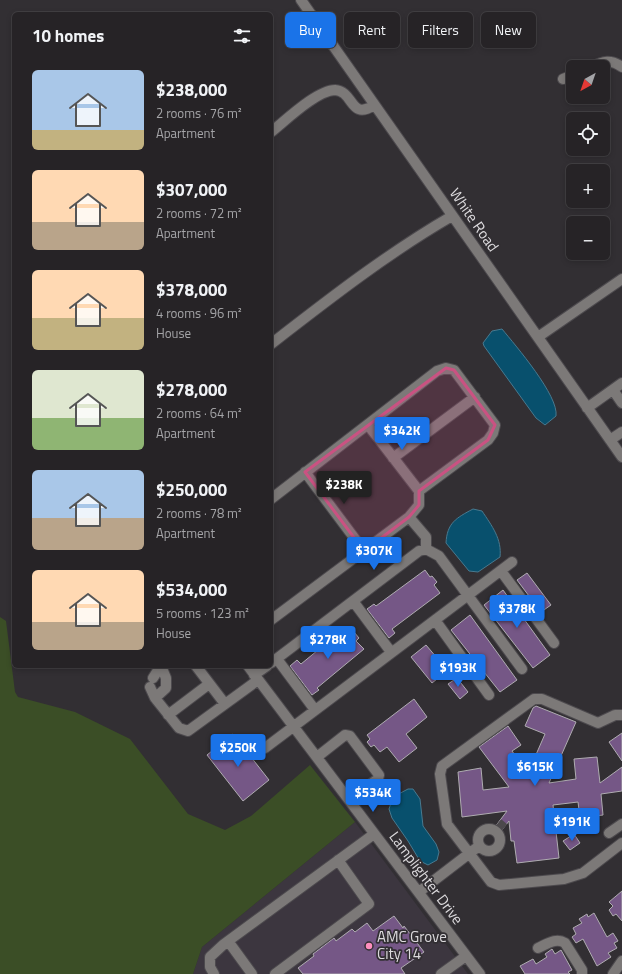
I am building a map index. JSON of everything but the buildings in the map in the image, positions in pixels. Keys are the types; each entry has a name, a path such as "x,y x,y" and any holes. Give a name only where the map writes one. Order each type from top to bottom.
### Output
{"street":[{"name":"White Road","path":"301,0 622,457"},
{"path":"610,61 622,67"},
{"path":"273,130 321,93 335,90 342,92 361,110 366,111 374,105"},
{"path":"273,342 320,306 418,236 452,216"},
{"path":"538,337 622,279"},
{"path":"273,497 438,371 446,368 454,370 495,424 493,434 488,440 419,491"},
{"path":"587,408 622,383"},
{"path":"613,390 622,403"},
{"path":"393,458 475,398"},
{"path":"273,619 409,517 419,505 419,491 368,425"},
{"path":"610,440 622,432"},
{"path":"305,472 364,551"},
{"path":"409,517 426,537 426,549"},
{"path":"426,549 439,556 522,669"},
{"path":"315,710 274,661 419,552 426,549"},
{"path":"265,748 512,562"},
{"path":"501,571 554,643"},
{"path":"353,601 391,652"},
{"path":"435,620 490,695"},
{"path":"160,668 151,682 155,698 179,728 188,731 225,704 265,668"},
{"path":"155,698 166,688 166,678 162,668"},
{"path":"197,668 225,704"},
{"name":"Lamplighter Drive","path":"249,668 480,974"},
{"path":"168,715 209,684"},
{"path":"622,715 615,715 598,723 542,699 534,699 442,766 440,774 447,824 491,882 499,885 564,878 583,873 622,843"},
{"path":"317,757 345,735 350,736 379,775 378,779 349,799"},
{"path":"486,824 501,825 503,842 498,847 488,852 479,846 477,839 480,832 486,824"},
{"path":"609,834 622,824"},
{"path":"480,832 487,828 495,830 500,836 498,847"},
{"path":"214,974 210,967 210,957 228,941 374,834"},
{"path":"419,892 479,846"},
{"path":"275,974 369,904 338,860"},
{"path":"538,948 555,940 565,943 582,970 582,974"},
{"path":"228,941 252,974"},
{"path":"441,974 466,956"},
{"path":"613,974 622,961"}],"highlighted area":[{"path":"446,368 454,370 495,425 488,440 419,491 419,505 409,517 364,551 305,472"}],"shaded area":[{"path":"355,822 468,974 193,974 202,947"}],"green space":[{"path":"0,617 6,621 15,692 18,697 75,712 130,739 188,814 225,830 251,816 310,765 355,822 202,947 193,974 0,974"}],"water":[{"path":"502,329 535,371 551,396 555,407 556,416 545,425 536,418 484,346 483,343 492,331"},
{"path":"473,509 482,511 496,533 500,550 500,557 478,572 469,571 446,543 450,526 457,518"},
{"path":"408,789 413,789 420,799 423,826 436,844 439,852 437,860 428,865 420,861 392,818 389,809 393,797"}],"tunnel":[{"path":"498,823 504,828"}],"place":[{"name":"AMC Grove City 14","path":"369,946"}]}
